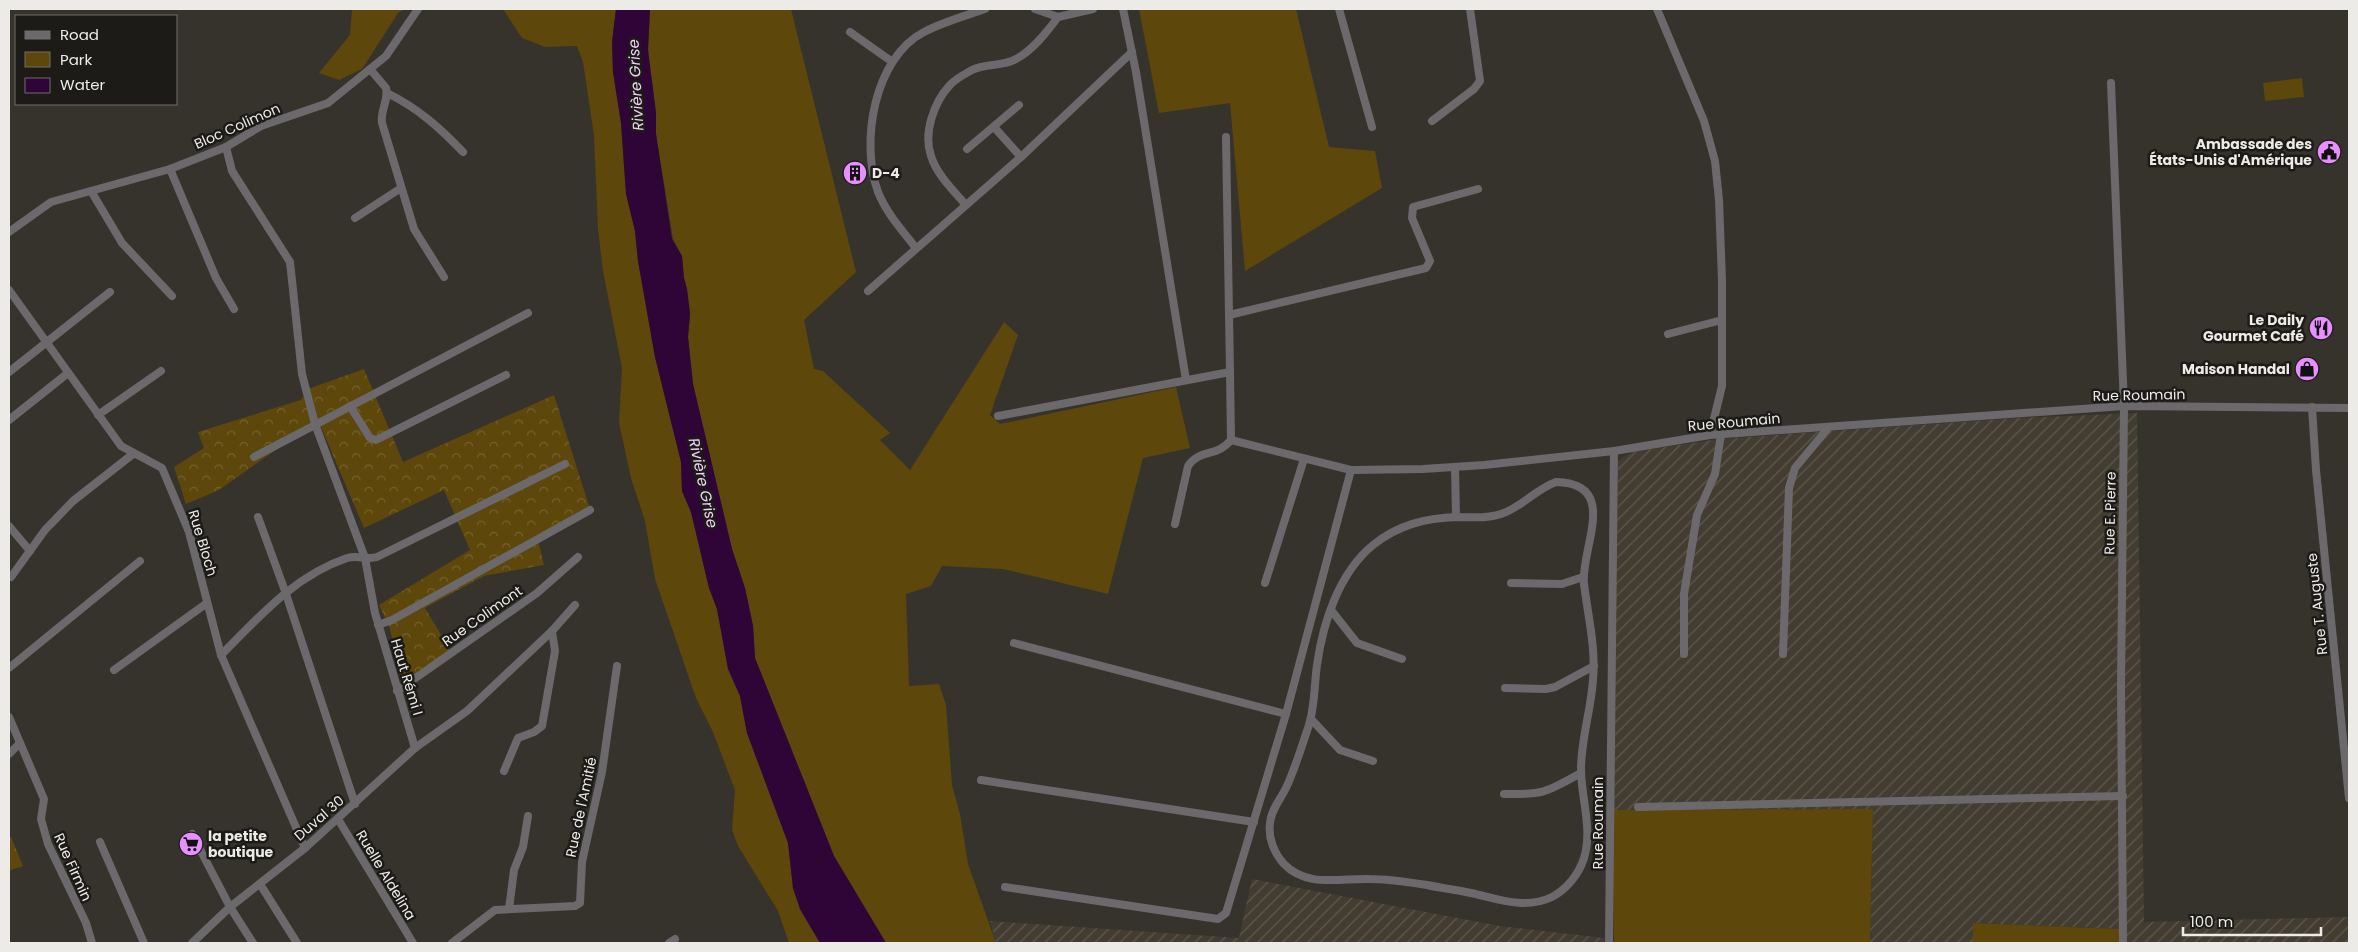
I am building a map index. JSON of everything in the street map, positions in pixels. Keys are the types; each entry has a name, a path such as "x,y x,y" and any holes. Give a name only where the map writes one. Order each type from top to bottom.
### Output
{"street":[{"name":"Bloc Colimon","path":"9,232 51,202 170,169 226,147 261,126 328,103 386,56 418,9"},
{"path":"916,248 890,216 878,192 873,172 871,136 874,113 882,81 891,62 924,32 985,9"},
{"path":"1035,9 1058,17 1093,9"},
{"path":"1122,9 1132,52 1186,380"},
{"path":"1339,9 1372,127"},
{"path":"1432,121 1474,89 1480,81 1470,9"},
{"path":"1657,9 1704,121 1715,161 1719,200 1722,386 1710,435"},
{"path":"966,204 939,173 930,154 929,134 931,121 940,98 951,84 974,69 1004,64 1016,59 1044,36 1058,17"},
{"path":"850,32 891,62"},
{"path":"868,291 1021,157 1132,52"},
{"path":"370,70 384,83 387,93 381,117 382,123 414,229 444,277"},
{"name":"Rue E. Pierre","path":"2111,83 2124,406 2121,686 2123,943"},
{"path":"387,93 407,103 439,127 463,152"},
{"path":"967,149 1019,105"},
{"path":"994,127 1021,157"},
{"path":"1175,524 1188,466 1193,459 1203,454 1221,451 1231,440 1226,137"},
{"name":"Haut Rémi I","path":"226,147 232,171 290,262 302,374 315,424 365,558 378,625 415,748"},
{"path":"170,169 216,278 234,309"},
{"path":"355,218 401,188"},
{"path":"1229,316 1426,268 1430,261 1412,218 1413,207 1478,188"},
{"path":"91,191 122,244 172,296"},
{"name":"Rue Bloch","path":"9,290 121,446 133,454 156,463 162,468 189,532 221,655 305,848"},
{"path":"9,372 110,292"},
{"path":"254,457 528,313"},
{"path":"1668,334 1722,320"},
{"path":"98,415 161,371"},
{"path":"998,416 1230,372"},
{"path":"9,420 68,373"},
{"path":"350,406 370,438 376,440 506,375"},
{"name":"Rue Roumain","path":"1609,943 1614,450 1721,434 2124,406 2349,408"},
{"name":"Rue T. Auguste","path":"2312,407 2317,480 2349,798"},
{"path":"1783,654 1789,488 1795,468 1829,427"},
{"path":"1684,654 1684,594 1693,535 1700,505 1712,485 1721,434"},
{"path":"1231,440 1351,470 1455,468 1614,450"},
{"path":"11,577 45,530 73,501 133,454"},
{"path":"1265,583 1304,459"},
{"path":"221,655 285,591 311,574 347,558 378,557 565,464"},
{"path":"1455,468 1456,517"},
{"path":"1005,887 1218,919 1226,913 1286,714 1351,470"},
{"path":"1556,482 1569,482 1582,488 1590,498 1594,511 1594,526 1584,577 1594,666 1581,773 1587,830 1586,852 1576,875 1565,888 1552,896 1525,904 1509,903 1415,883 1372,879 1311,880 1296,874 1285,866 1272,845 1269,830 1270,818 1292,774 1311,719 1317,662 1331,610 1351,570 1374,545 1408,524 1456,517 1500,515 1521,504 1546,486 1556,482"},
{"path":"378,625 407,612 590,510"},
{"path":"258,517 285,591 354,804"},
{"path":"9,526 30,551"},
{"name":"Rue Colimont","path":"397,691 537,593 578,556"},
{"path":"9,668 140,561"},
{"path":"1511,583 1562,584 1584,577"},
{"path":"114,670 207,603"},
{"name":"Duval 30","path":"192,943 230,907 305,848 415,748 467,711 552,631 575,605"},
{"path":"1331,610 1357,644 1402,659"},
{"path":"504,771 518,738 534,732 542,726 555,651 552,631"},
{"path":"1014,643 1286,714"},
{"name":"Rue de l'Amitié","path":"452,943 490,912 509,909 575,906 580,903 582,862 602,772 617,666"},
{"path":"1504,688 1546,689 1555,687 1594,666"},
{"path":"9,717 20,743 9,754"},
{"path":"1311,719 1340,750 1373,761"},
{"name":"Rue Firmin","path":"20,743 44,799 41,819 48,844 86,923 92,943"},
{"path":"1504,794 1543,793 1581,773"},
{"path":"981,780 1254,822"},
{"path":"1638,807 2123,796"},
{"path":"509,909 514,870 523,847 528,816"},
{"name":"Ruelle Aldelina","path":"338,819 413,943"},
{"path":"192,834 230,907 253,943"},
{"path":"100,842 144,943"},
{"path":"260,884 297,943"}],"shaded area":[{"path":"2137,413 2144,922 2349,917 2349,943 2119,943 2119,929 1974,923 1973,943 1870,943 1873,809 1612,810 1618,461 1632,452 1719,439 2019,418"},
{"path":"1252,879 1500,926 1604,938 1604,943 996,943 990,921 1239,938"}],"green space":[{"path":"352,9 405,9 398,13 362,69 339,80 319,73 350,35"},
{"path":"503,9 616,9 612,42 613,72 621,123 626,194 635,231 638,261 655,357 681,462 682,491 691,512 709,588 717,609 728,669 740,696 747,733 788,843 793,888 800,909 820,943 789,943 778,911 738,846 732,830 735,790 713,732 696,698 655,579 645,521 631,478 619,423 622,368 603,271 598,229 594,136 583,62 577,46 545,47 522,38"},
{"path":"650,9 791,9 856,272 804,320 814,369 823,371 890,433 880,440 910,470 1004,322 1018,335 990,415 1000,424 1176,387 1190,448 1143,458 1108,594 1003,569 942,566 931,586 906,594 909,686 939,684 946,705 952,785 960,814 968,864 996,943 886,943 834,856 755,658 753,626 745,588 732,549 693,384 688,337 690,314 687,289 682,256 673,239 656,134 656,113 648,50"},
{"path":"1139,9 1296,9 1329,147 1375,151 1382,188 1245,271 1230,103 1159,113"},
{"path":"2302,78 2304,97 2265,101 2263,83"},
{"path":"364,369 403,462 554,395 589,506 537,536 544,565 484,576 425,608 452,653 404,684 389,626 379,605 470,550 444,490 364,528 318,420 219,490 186,504 174,467 204,448 198,432 301,400 308,389"},
{"path":"1873,809 1870,943 1614,943 1612,810"},
{"path":"9,837 11,837 23,866 11,870 9,874"},
{"path":"1973,923 2119,929 2119,943 1973,943"}],"water":[{"name":"Rivière Grise","path":"616,9 650,9 648,50 656,113 656,134 672,239 682,256 687,289 690,314 688,337 693,384 732,549 745,588 753,626 755,658 834,856 886,943 820,943 800,909 793,888 788,843 747,733 740,696 728,669 717,609 709,588 691,512 682,491 681,462 655,357 638,261 635,231 626,194 621,123 613,72 612,42"}],"place":[{"name":"Ambassade des États-Unis d'Amérique","path":"2329,152"},
{"name":"D-4","path":"855,173"},
{"name":"Le Daily Gourmet Café","path":"2321,328"},
{"name":"Maison Handal","path":"2307,369"},
{"name":"la petite boutique","path":"191,844"}]}
